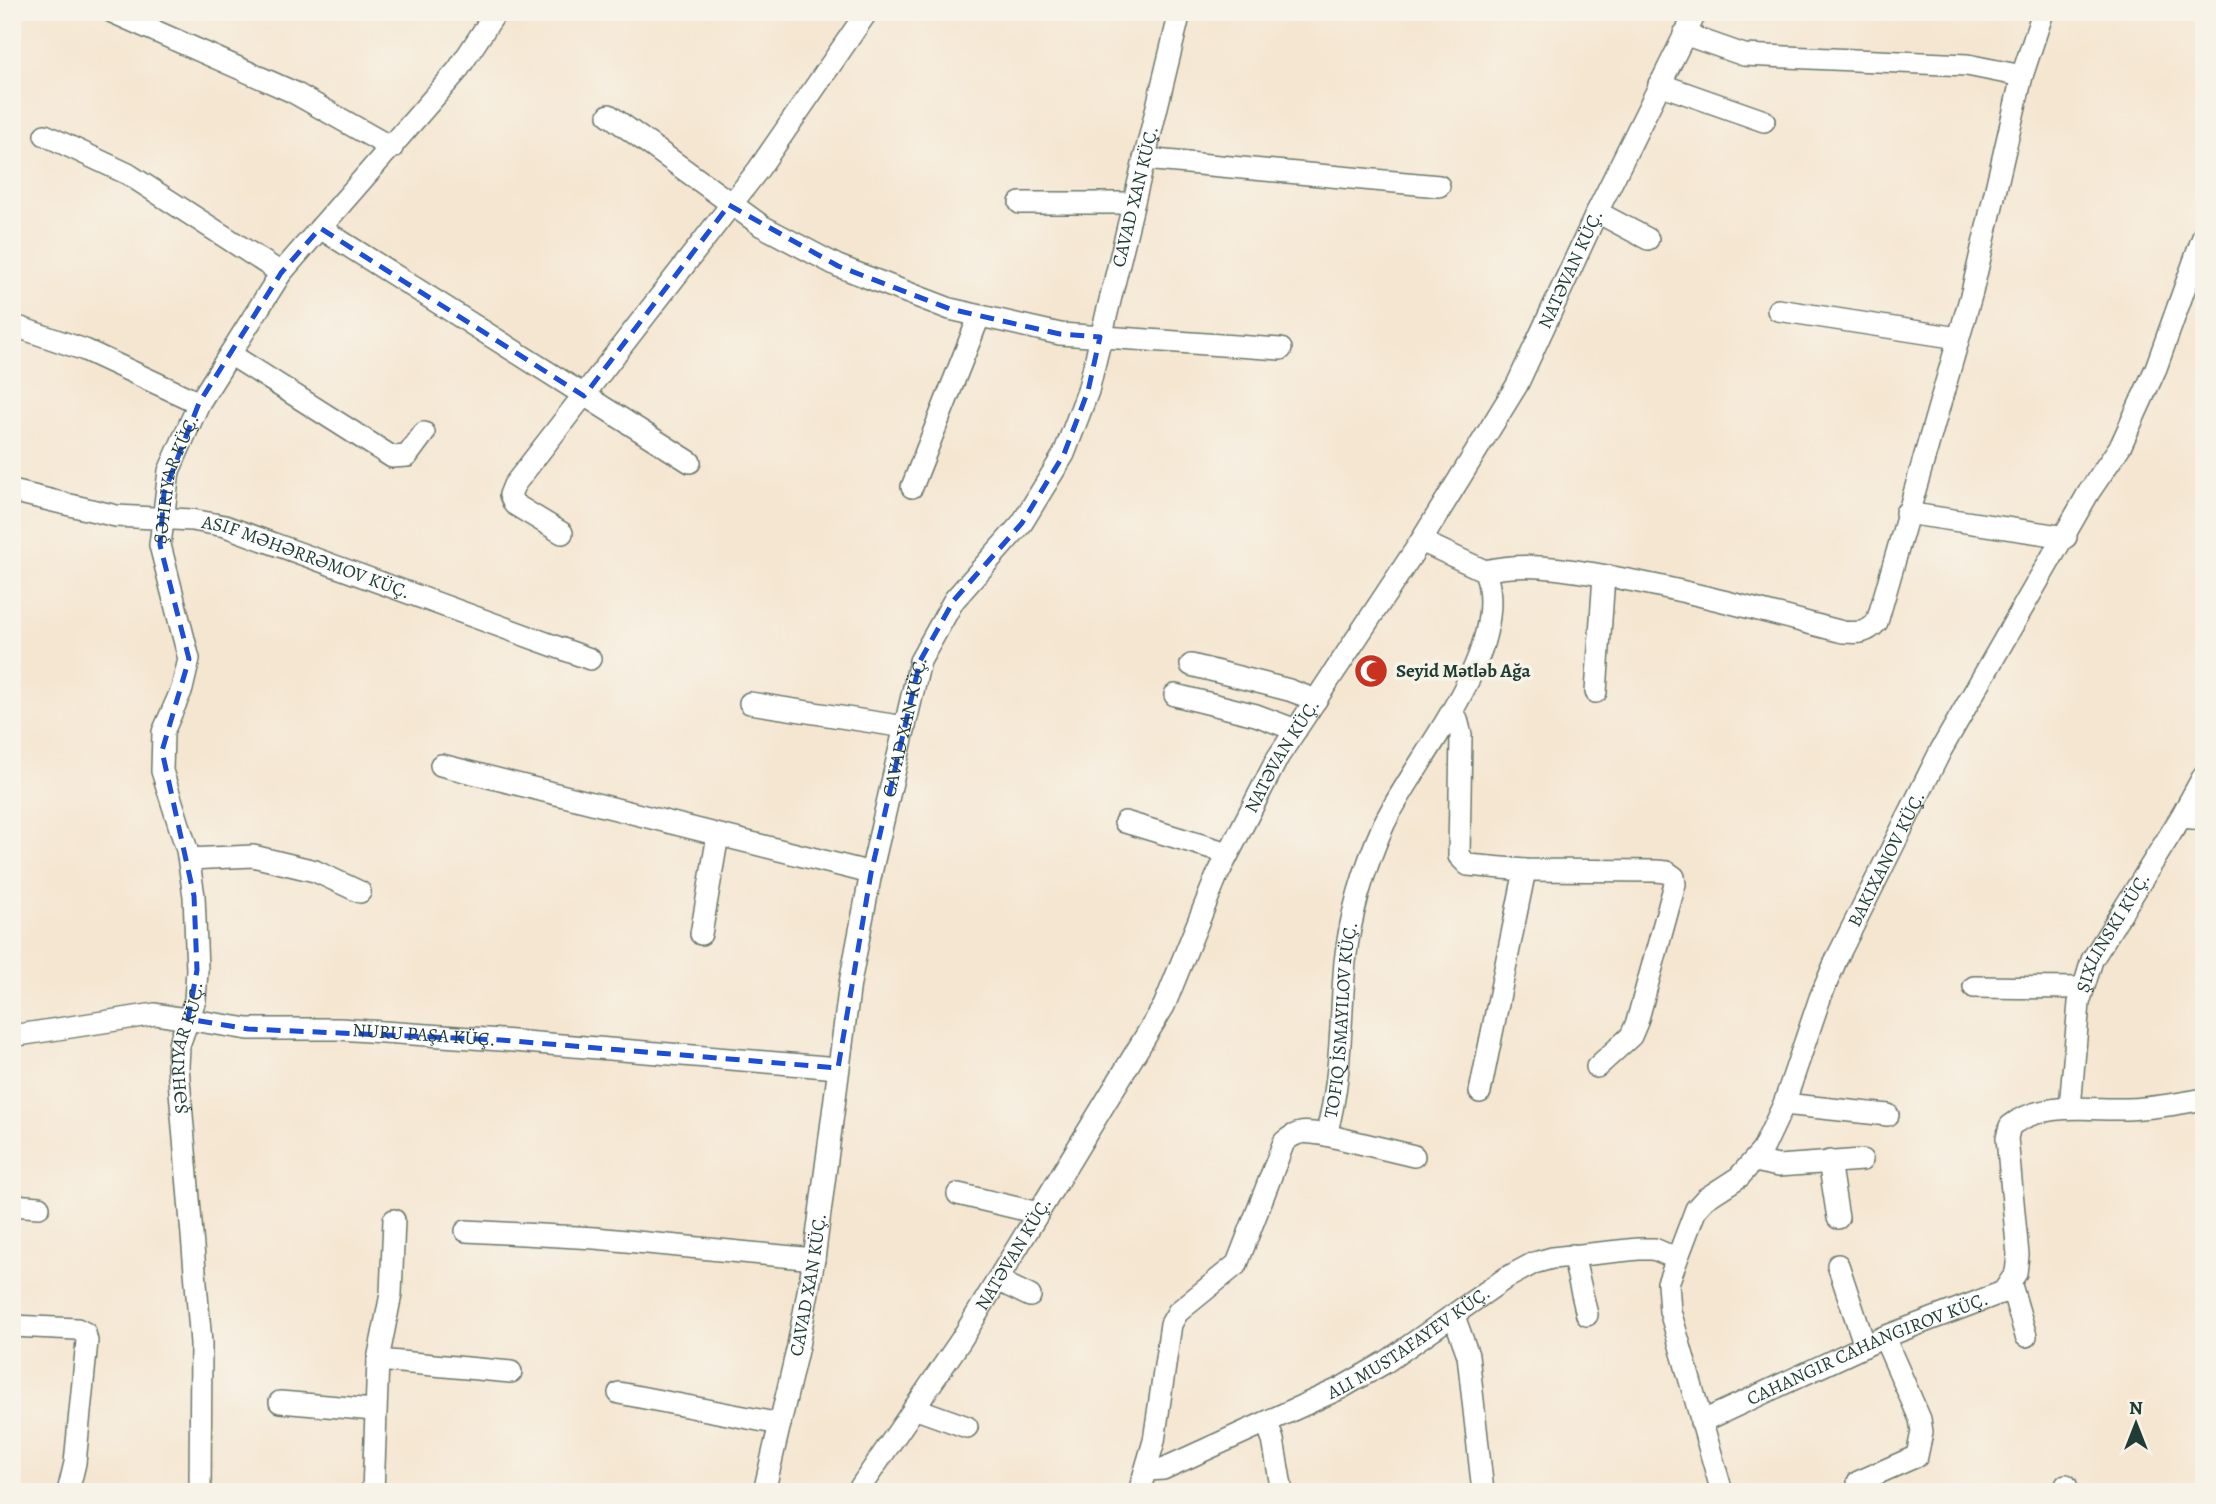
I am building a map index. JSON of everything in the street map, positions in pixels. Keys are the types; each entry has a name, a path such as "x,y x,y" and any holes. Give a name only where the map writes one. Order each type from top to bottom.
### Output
{"street":[{"path":"112,12 293,92 392,148"},
{"name":"ŞƏHRIYAR KÜÇ.","path":"200,1492 201,1343 178,1067 179,1045 195,1000 197,970 194,896 188,859 162,771 163,732 182,689 188,659 160,545 169,471 199,403 281,273 457,71 496,12"},
{"path":"562,533 514,504 510,495 514,485 758,170 867,12"},
{"name":"CAVAD XAN KÜÇ.","path":"764,1492 814,1259 838,1068 871,873 920,661 934,631 954,600 1022,523 1064,454 1088,391 1180,12"},
{"name":"NATƏVAN KÜÇ.","path":"856,1492 961,1340 1164,1006 1228,853 1296,730 1421,541 1527,366 1597,212 1696,12"},
{"path":"1421,541 1485,571 1519,566 1604,576 1674,588 1843,632 1860,633 1870,629 1877,622 1906,513 1972,292 2022,76 2043,12"},
{"path":"1684,34 1744,55 1967,65 2022,76"},
{"path":"1659,84 1764,121"},
{"path":"609,115 761,226 838,267 979,317 1060,334 1281,349"},
{"path":"45,135 128,174 281,273"},
{"path":"1144,159 1439,186"},
{"path":"1020,203 1132,202"},
{"path":"1597,212 1647,239"},
{"path":"320,228 690,462"},
{"path":"1722,1492 1667,1295 1675,1258 1696,1209 1756,1161 1784,1104 1819,998 1941,750 2066,537 2089,492 2125,436 2156,368 2204,234"},
{"path":"1778,310 1958,338"},
{"path":"912,487 979,317"},
{"path":"12,325 85,351 199,403"},
{"path":"230,354 392,457 407,456 424,433"},
{"name":"ASIF MƏHƏRRƏMOV KÜÇ.","path":"12,491 116,516 192,520 225,526 590,659"},
{"path":"1906,513 2066,537"},
{"path":"1326,1135 1338,1084 1349,932 1365,877 1399,794 1452,714 1478,656 1491,602 1485,571"},
{"path":"1596,692 1604,576"},
{"path":"1191,665 1316,700"},
{"path":"1175,695 1256,715 1296,730"},
{"path":"750,704 905,727"},
{"path":"1452,714 1457,719 1461,735 1458,856 1468,865 1525,870 1667,872 1674,877 1675,884 1637,1022 1630,1036 1597,1067"},
{"path":"442,765 871,873"},
{"path":"2070,1108 2082,988 2092,960 2204,775"},
{"path":"2181,817 2204,819"},
{"path":"1125,822 1228,853"},
{"path":"701,934 718,835"},
{"path":"188,859 253,856 314,872 360,892"},
{"path":"1480,1092 1525,870"},
{"path":"1975,987 2082,988"},
{"name":"NURU PAŞA KÜÇ.","path":"12,1036 155,1014 248,1028 474,1038 838,1068"},
{"name":"CAHANGIR CAHANGIROV KÜÇ.","path":"1701,1422 1875,1342 1990,1298 2011,1285 2016,1273 2018,1255 2007,1138 2010,1126 2022,1117 2070,1108 2128,1109 2204,1099"},
{"path":"1784,1104 1888,1115"},
{"path":"1139,1492 1148,1470 1171,1324 1178,1312 1237,1264 1284,1142 1294,1133 1304,1131 1414,1156"},
{"path":"1756,1161 1778,1167 1862,1160"},
{"path":"1829,1161 1838,1218"},
{"path":"958,1194 1038,1213"},
{"path":"12,1205 39,1207"},
{"path":"373,1492 374,1410 378,1360 391,1294 394,1220"},
{"path":"466,1231 595,1238 814,1259"},
{"path":"1148,1470 1163,1469 1341,1388 1454,1316 1506,1278 1534,1263 1573,1255 1654,1249 1675,1258"},
{"path":"1573,1255 1587,1315"},
{"path":"1838,1265 1875,1342 1920,1419 1922,1432 1917,1455 1858,1482"},
{"path":"997,1280 1030,1296"},
{"path":"2011,1285 2026,1336"},
{"path":"1454,1316 1468,1354 1483,1492"},
{"path":"12,1326 77,1329 85,1333 88,1341 75,1463 68,1492"},
{"path":"378,1360 511,1372"},
{"path":"619,1393 780,1424"},
{"path":"280,1402 374,1410"},
{"path":"914,1408 967,1427"},
{"path":"1267,1423 1273,1440 1282,1492"}],"highlighted area":[{"path":"729,205 838,266 950,309 1060,334 1100,337 1088,391 1064,454 1022,523 954,600 920,661 871,873 838,1068 501,1040 248,1029 188,1019 197,970 194,896 162,751 189,659 160,545 164,493 199,403 281,273 320,228 584,396"}],"place":[{"name":"Seyid Mətləb Ağa","path":"1371,671"}]}
